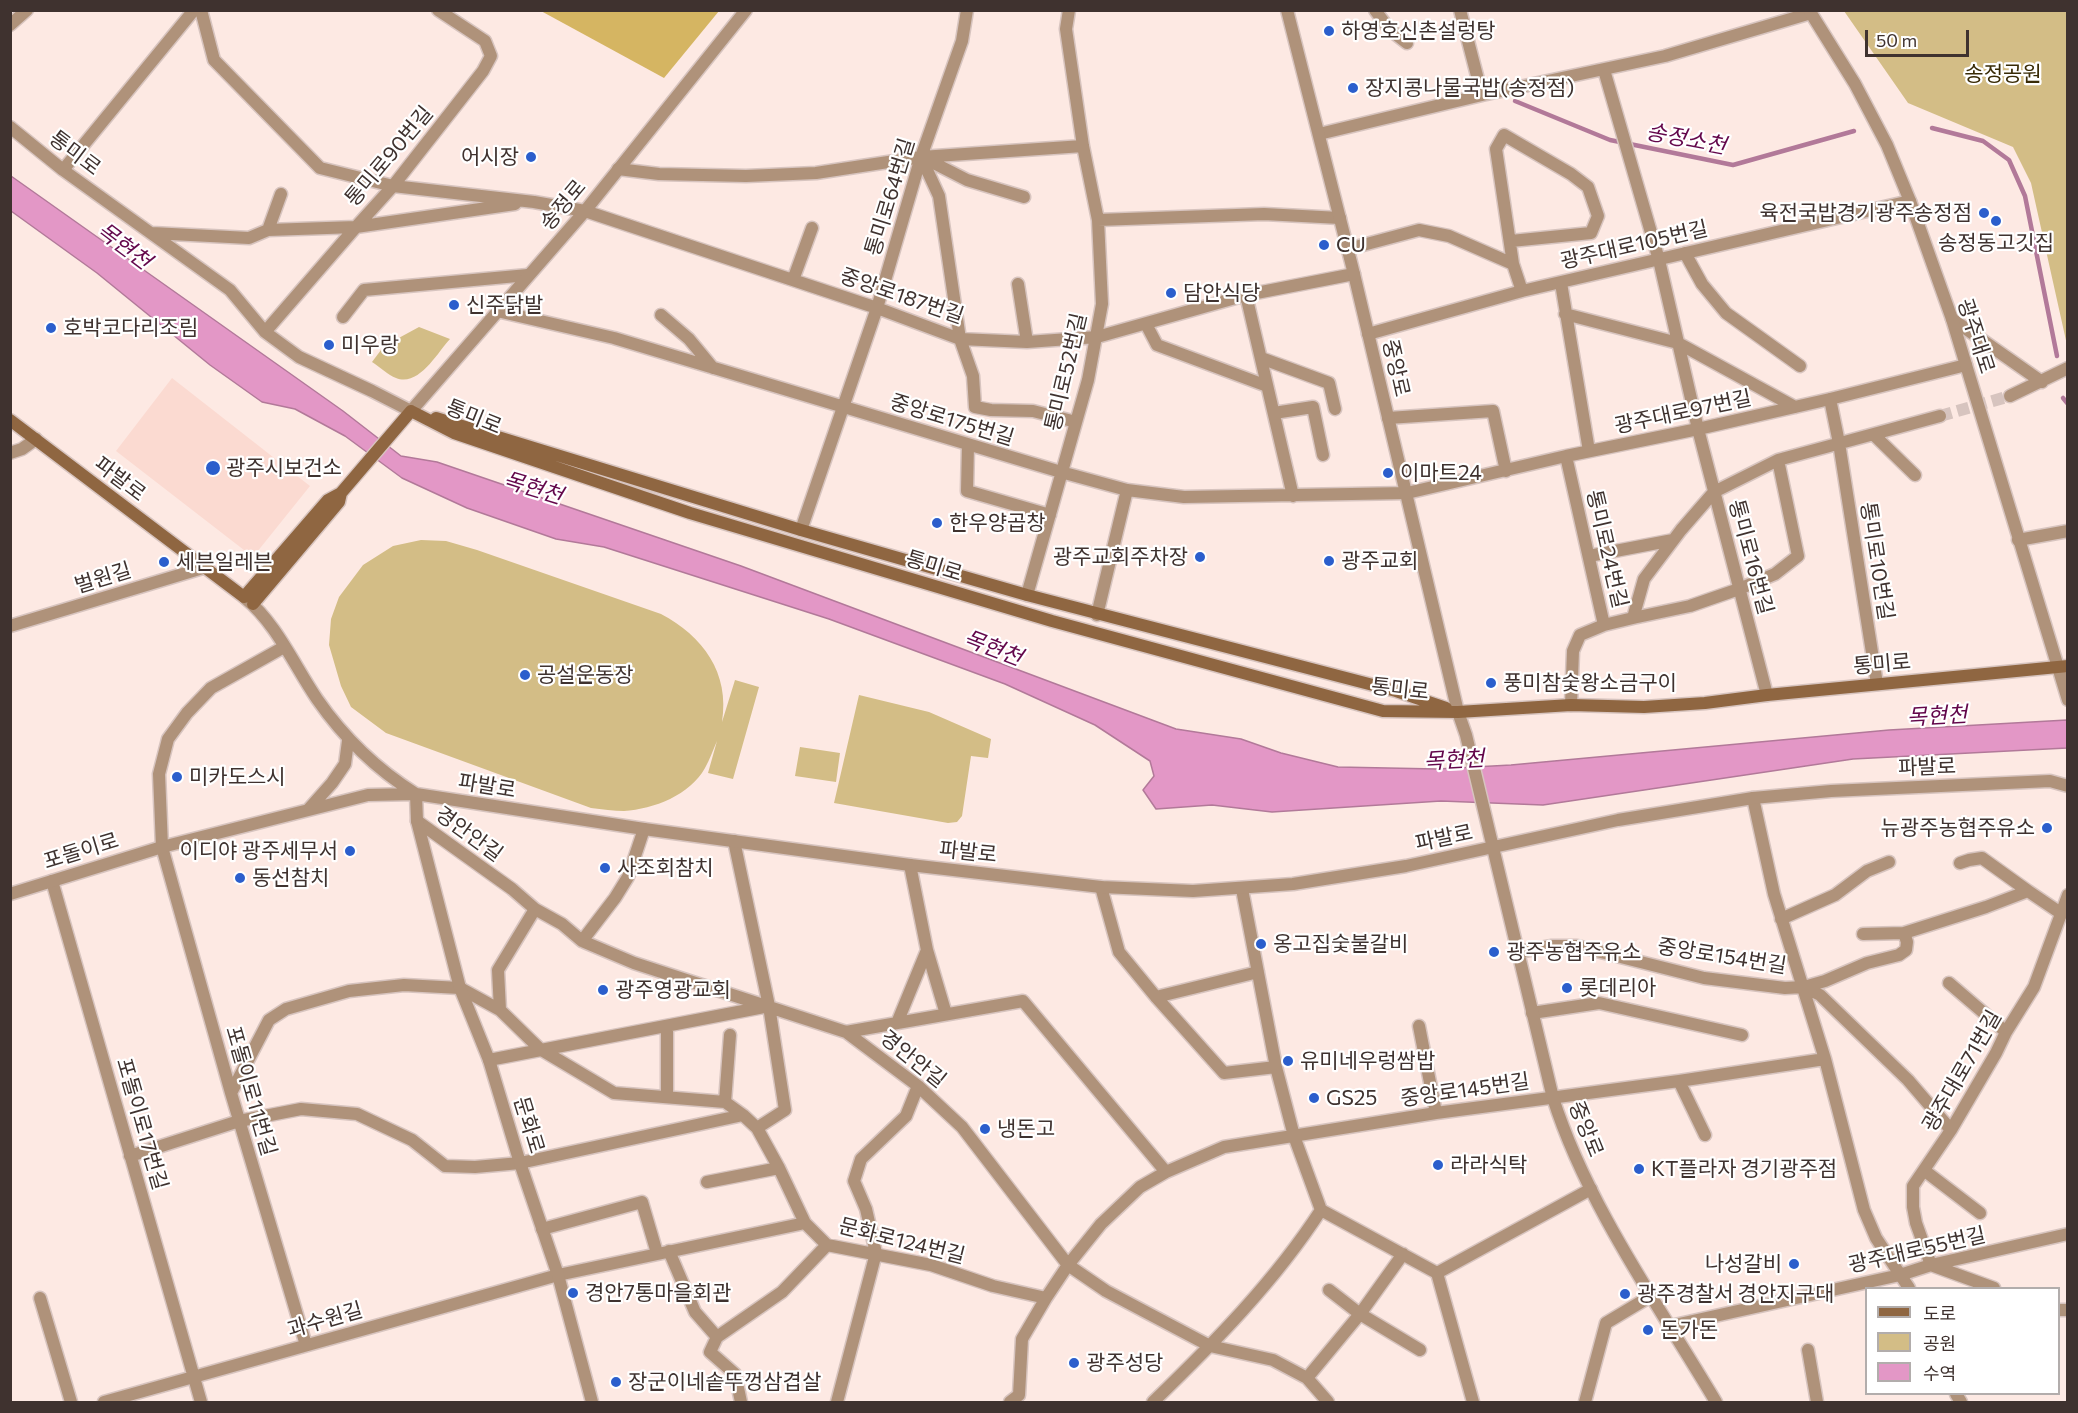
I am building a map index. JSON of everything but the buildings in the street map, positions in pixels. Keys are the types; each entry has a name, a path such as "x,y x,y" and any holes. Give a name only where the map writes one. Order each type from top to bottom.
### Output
{"main road":[{"path":"248,601 328,500 341,493 406,416"},
{"name":"통미로","path":"406,416 468,427 801,530 1027,596 1396,691 1458,712"},
{"name":"통미로","path":"406,416 690,513 1052,621 1383,711 1458,712 1571,705 1644,707 1705,703 2063,667"},
{"name":"파발로","path":"10,420 248,601"}],"street":[{"path":"10,25 27,10"},
{"path":"63,170 194,10"},
{"path":"201,10 214,60 320,168 393,186 534,202"},
{"name":"통미로90번길","path":"265,332 393,186 483,71 491,56 485,41 438,10"},
{"name":"송정로","path":"406,416 585,211 746,10"},
{"name":"통미로64번길","path":"801,530 877,308 921,157 962,41 967,10"},
{"name":"통미로52번길","path":"1027,596 1076,422 1097,337 1102,304 1098,220 1083,146 1066,29 1069,10"},
{"name":"중앙로","path":"1287,10 1348,249 1553,1098 1572,1152 1591,1189 1651,1296 1716,1402"},
{"path":"1375,10 1389,29 1407,43"},
{"path":"1460,10 1482,95"},
{"path":"1319,134 1482,95 1665,56 1810,12"},
{"name":"광주대로","path":"1810,12 1866,104 1887,145 1910,201 1952,319 2018,540 2063,667 2066,695"},
{"name":"통미로16번길","path":"1604,70 1659,260 1698,429 1767,695"},
{"name":"통미로","path":"10,127 63,170 230,290 265,332 299,357 372,391 406,416"},
{"path":"1511,241 1591,233 1599,216 1588,187 1571,174 1504,135 1496,148 1513,264 1522,291"},
{"path":"618,169 658,174 758,176 816,173 921,157 1083,146"},
{"path":"921,157 967,180 1024,196"},
{"path":"921,157 939,196 960,339 974,376 975,407 991,410 1033,411 1076,422"},
{"path":"268,230 281,194"},
{"name":"광주대로105번길","path":"1368,334 1522,291 1910,201"},
{"path":"151,233 249,238 268,230 356,226 534,202"},
{"name":"중앙로187번길","path":"534,202 585,211 877,308 960,339 1027,342 1097,337 1246,295 1354,274"},
{"path":"1098,220 1263,214 1340,218"},
{"path":"793,280 812,228"},
{"path":"1348,249 1419,230 1449,236 1513,264"},
{"path":"1685,253 1702,284 1726,313 1800,366"},
{"path":"343,317 364,290 528,275"},
{"path":"1561,283 1589,451"},
{"path":"1018,284 1027,342"},
{"path":"1246,295 1293,496"},
{"name":"중앙로175번길","path":"497,311 614,338 968,445 1127,490 1184,497 1407,493"},
{"path":"1565,314 1678,343 1795,407"},
{"path":"661,315 689,339 714,369"},
{"path":"1952,319 2042,382"},
{"path":"1146,324 1157,345 1267,386"},
{"path":"1261,358 1329,383 1335,409"},
{"name":"광주대로97번길","path":"1407,493 1830,399 1966,365"},
{"path":"2010,396 2067,368"},
{"name":"통미로10번길","path":"1830,399 1877,684"},
{"path":"1274,413 1313,407 1323,455"},
{"path":"1388,418 1493,411 1506,471"},
{"path":"1633,618 1644,579 1673,540 1714,492 1778,460 1940,416"},
{"path":"1874,435 1915,476"},
{"path":"10,453 22,449 36,439"},
{"path":"968,445 967,491 1050,515"},
{"name":"통미로24번길","path":"1566,456 1604,625 1580,635 1573,651 1571,705"},
{"path":"1604,625 1690,606 1739,589 1775,574 1798,556 1778,460"},
{"path":"1097,615 1127,490"},
{"path":"2018,540 2067,531"},
{"path":"1588,556 1673,540"},
{"name":"벌원길","path":"10,626 206,567"},
{"name":"파발로","path":"248,601 260,610 318,700 348,741 393,780 416,794 644,829 910,865 1101,887 1193,891 1293,884 1406,866 1492,844 1618,820 1753,798 1831,790 2050,781 2067,786"},
{"path":"162,847 159,774 168,739 187,713 211,688 284,647"},
{"path":"308,810 345,764 348,741"},
{"name":"포돌이로","path":"10,894 162,847 368,795 416,794"},
{"name":"문화로","path":"416,794 417,820 460,988 489,1060 520,1163 558,1275 592,1402"},
{"path":"1753,798 1781,919 1825,1059 1864,1210 1876,1238 1907,1287"},
{"name":"경안안길","path":"417,820 535,909 562,924 582,941 634,963 846,1032 918,1086 962,1127 1068,1265 1106,1290 1210,1346 1273,1360 1307,1378 1328,1402"},
{"path":"582,941 628,877 644,829"},
{"path":"734,841 769,1006 785,1110 757,1128"},
{"name":"포돌이로11번길","path":"162,847 239,1121 306,1345"},
{"path":"1960,863 1983,858 2062,914"},
{"path":"1781,919 1835,894 1867,871 1889,862"},
{"path":"910,865 927,951 945,1014"},
{"name":"포돌이로17번길","path":"52,880 201,1402"},
{"path":"1101,887 1119,952 1224,1073 1276,1067"},
{"path":"1242,889 1276,1067 1294,1136 1321,1210 1437,1273 1473,1402"},
{"path":"1863,934 1904,933 2028,891"},
{"name":"광주대로71번길","path":"1931,1265 1916,1222 1912,1200 1913,1186 1951,1130 2034,987 2067,895"},
{"path":"500,1010 498,970 535,909"},
{"name":"중앙로154번길","path":"1518,952 1552,946 1577,946 1704,978 1785,988 1804,987 1825,981 1867,963 1899,955 1906,950 1907,942 1904,933"},
{"path":"897,1023 927,951"},
{"path":"1156,997 1258,972"},
{"path":"1949,983 2006,1032"},
{"path":"231,1093 270,1020 286,1009 349,991 404,985 460,988"},
{"path":"1804,987 1821,995 1900,1073 1951,1130"},
{"name":"문화로124번길","path":"460,988 500,1010 540,1049 614,1092 725,1102 757,1128 805,1223 827,1245 931,1265 993,1286 1046,1298"},
{"path":"846,1032 1023,1001 1166,1172"},
{"path":"1532,1013 1599,1003 1742,1035"},
{"path":"489,1060 769,1006"},
{"path":"667,1026 667,1096"},
{"path":"1419,1026 1436,1113"},
{"path":"725,1102 730,1035"},
{"name":"중앙로145번길","path":"1014,1399 1022,1339 1068,1265 1101,1224 1140,1187 1166,1172 1224,1147 1436,1113 1825,1059"},
{"path":"1679,1081 1705,1135"},
{"path":"837,1402 876,1253 866,1209 854,1181 861,1159 906,1116 918,1086"},
{"path":"130,1156 239,1121 301,1109 357,1114 412,1140 445,1166 475,1167 520,1163 743,1115"},
{"path":"707,1182 779,1168"},
{"path":"1925,1171 1980,1213"},
{"path":"1437,1273 1591,1189"},
{"path":"542,1229 642,1202 663,1252 695,1312 717,1336"},
{"path":"1153,1402 1210,1346 1300,1242 1321,1210"},
{"path":"558,1275 805,1223"},
{"name":"광주대로55번길","path":"1670,1326 1900,1275 1931,1265 2067,1234"},
{"path":"741,1402 735,1374 710,1352 717,1336 782,1292 827,1245"},
{"path":"1307,1378 1360,1314 1403,1254"},
{"path":"1931,1265 1991,1287"},
{"name":"과수원길","path":"104,1402 137,1398 194,1378 306,1345 558,1275"},
{"path":"1329,1290 1360,1314 1420,1350"},
{"path":"1585,1402 1606,1323 1651,1296"},
{"path":"40,1298 71,1402"},
{"path":"1809,1350 1817,1402"},
{"path":"1014,1399 1030,1402"}],"shaded area":[{"path":"719,10 664,78 541,11"},
{"name":"광주시보건소","path":"172,378 310,486 253,557 116,451"}],"green space":[{"name":"송정공원","path":"1844,11 2067,11 2067,345 2031,183 2013,147 1908,103"},
{"path":"419,327 450,339 420,373 412,378 396,378 372,362 384,346"},
{"path":"421,540 446,541 477,550 661,614 676,623 701,645 717,672 722,688 722,722 735,680 759,687 733,779 708,773 717,741 707,765 698,778 681,793 670,799 635,810 591,808 386,733 351,707 341,686 329,645 331,619 339,597 363,565 393,546"},
{"path":"859,695 929,712 991,739 988,758 971,756 962,816 957,822 948,823 834,803"},
{"path":"800,747 840,753 836,782 795,776"}],"water":[{"path":"11,176 343,411 401,456 437,462 741,566 1176,729 1241,739 1281,753 1338,767 1437,769 1511,765 1889,730 2067,720 2067,748 1853,759 1543,805 1441,801 1272,812 1212,805 1156,809 1143,790 1154,776 1150,761 1095,725 1005,684 829,619 604,547 556,539 467,508 402,478 345,436 295,409 262,402 210,365 97,273 11,211"}],"waterway":[{"name":"송정소천","path":"1515,101 1610,140 1733,165 1854,131"},
{"name":"송정소천","path":"1932,128 1983,141 2009,160 2025,196 2057,356"},
{"name":"송정소천","path":"2063,398 2068,404"}],"tunnel":[{"path":"1940,416 2010,396"}],"place":[{"name":"하영호신촌설렁탕","path":"1329,31"},
{"name":"장지콩나물국밥(송정점)","path":"1353,88"},
{"name":"어시장","path":"531,157"},
{"name":"육전국밥경기광주송정점","path":"1984,213"},
{"name":"송정동고깃집","path":"1996,221"},
{"name":"CU","path":"1324,245"},
{"name":"담안식당","path":"1171,293"},
{"name":"신주닭발","path":"454,305"},
{"name":"호박코다리조림","path":"51,328"},
{"name":"미우랑","path":"329,345"},
{"name":"광주시보건소","path":"213,468"},
{"name":"이마트24","path":"1388,473"},
{"name":"한우양곱창","path":"937,523"},
{"name":"광주교회주차장","path":"1200,557"},
{"name":"광주교회","path":"1329,561"},
{"name":"세븐일레븐","path":"164,562"},
{"name":"공설운동장","path":"525,675"},
{"name":"풍미참숯왕소금구이","path":"1491,683"},
{"name":"미카도스시","path":"177,777"},
{"name":"뉴광주농협주유소","path":"2047,828"},
{"name":"이디야 광주세무서","path":"350,851"},
{"name":"사조회참치","path":"605,868"},
{"name":"동선참치","path":"240,878"},
{"name":"옹고집숯불갈비","path":"1261,944"},
{"name":"광주농협주유소","path":"1494,952"},
{"name":"롯데리아","path":"1567,988"},
{"name":"광주영광교회","path":"603,990"},
{"name":"유미네우렁쌈밥","path":"1288,1061"},
{"name":"GS25","path":"1314,1098"},
{"name":"냉돈고","path":"985,1129"},
{"name":"라라식탁","path":"1438,1165"},
{"name":"KT플라자 경기광주점","path":"1639,1169"},
{"name":"나성갈비","path":"1794,1264"},
{"name":"경안7통마을회관","path":"573,1293"},
{"name":"광주경찰서 경안지구대","path":"1625,1294"},
{"name":"돈가돈","path":"1648,1330"},
{"name":"광주성당","path":"1074,1363"},
{"name":"장군이네솥뚜껑삼겹살","path":"616,1382"}],"water label":[{"name":"목현천","path":"124,246"},
{"name":"목현천","path":"533,488"},
{"name":"목현천","path":"993,648"},
{"name":"목현천","path":"1937,716"},
{"name":"목현천","path":"1454,760"}]}
